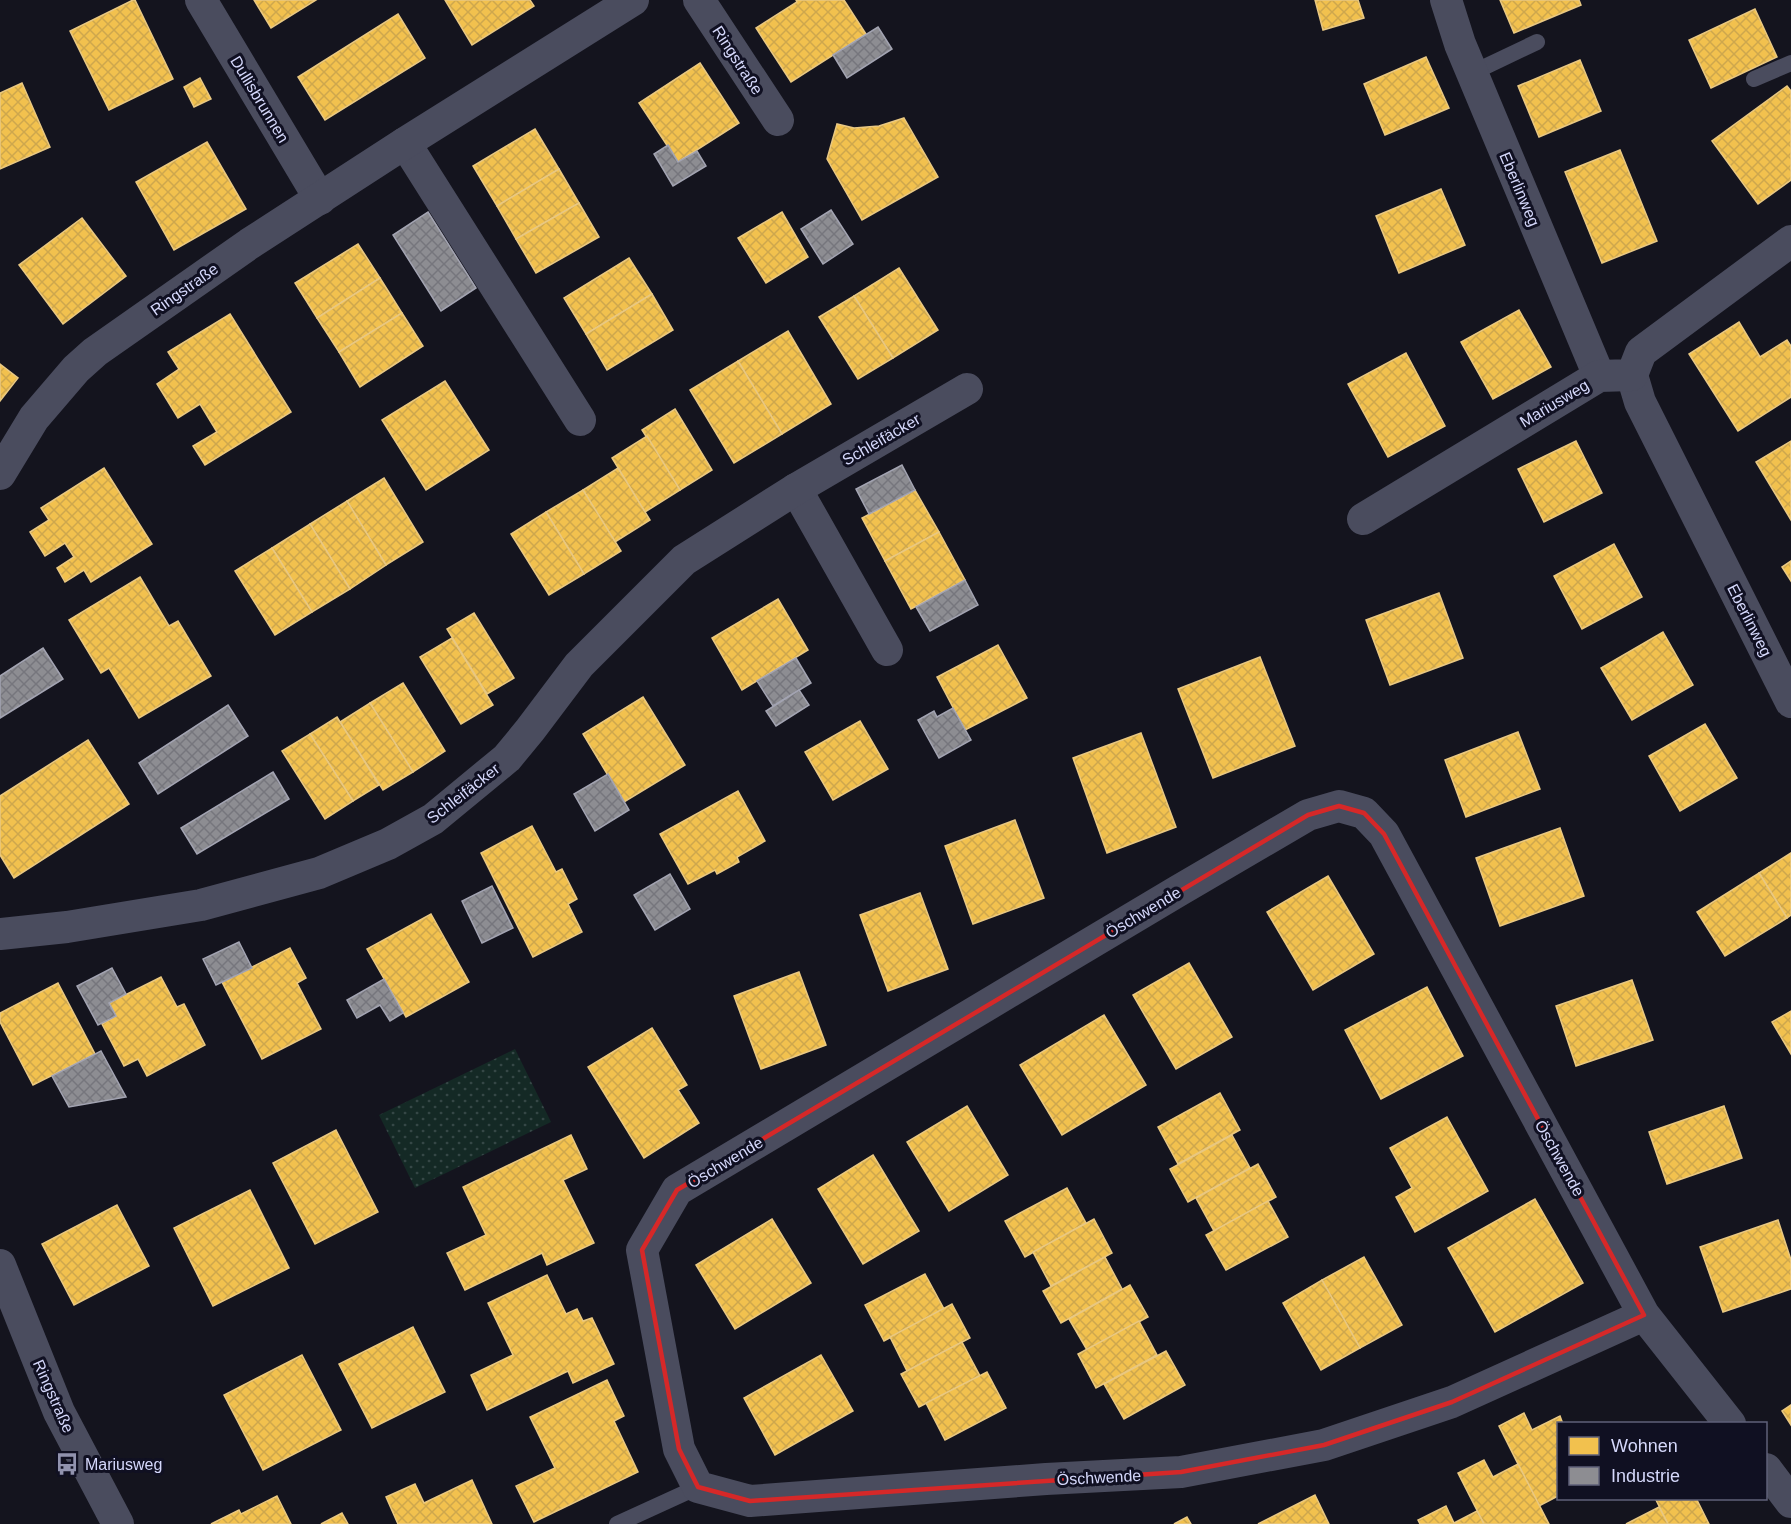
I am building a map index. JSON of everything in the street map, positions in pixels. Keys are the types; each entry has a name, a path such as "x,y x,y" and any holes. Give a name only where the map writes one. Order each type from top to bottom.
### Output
{"street":[{"name":"Dullisbrunnen","path":"201,0 320,199"},
{"name":"Ringstraße","path":"0,474 34,418 76,369 94,352 186,286 405,143 633,0"},
{"name":"Ringstraße","path":"699,0 778,120"},
{"name":"Eberlinweg","path":"1446,0 1460,44 1599,376"},
{"path":"405,143 580,420"},
{"path":"1632,375 1641,352 1791,241"},
{"name":"Eberlinweg","path":"1632,375 1640,402 1791,702"},
{"name":"Mariusweg","path":"1363,519 1599,376 1632,375"},
{"name":"Schleifäcker","path":"0,934 67,927 201,904 319,873 388,844 433,819 507,758 579,665 684,560 796,489 967,389"},
{"path":"796,489 887,650"},
{"name":"Öschwende","path":"1644,1315 1452,1402 1324,1445 1181,1472 1046,1479 750,1501 698,1487 679,1449 642,1250 677,1190 1308,815 1338,806 1364,813 1384,834 1644,1315 1728,1422"},
{"name":"Ringstraße","path":"0,1265 59,1412 118,1524"},
{"path":"1767,1470 1791,1502"}],"lane":[{"path":"1472,73 1537,42"},
{"path":"1754,79 1791,63"},
{"path":"617,1524 698,1487"}],"highlighted area":[{"path":"1339,806 1364,813 1384,834 1644,1315 1452,1402 1324,1445 1181,1472 750,1501 698,1487 679,1449 642,1250 677,1190 1308,815"}],"green space":[{"path":"515,1049 551,1122 415,1188 379,1115"}],"building: Wohnen":[{"path":"133,0 173,79 109,110 70,31"},
{"path":"254,0 316,0 271,28"},
{"path":"445,0 530,0 534,6 472,45"},
{"path":"796,0 844,0 866,34 791,82 756,28 797,2"},
{"path":"1315,0 1358,0 1364,18 1323,30"},
{"path":"1500,0 1579,0 1581,5 1514,33"},
{"path":"1755,9 1777,57 1711,88 1689,40"},
{"path":"398,14 425,58 325,120 298,77"},
{"path":"1426,57 1449,108 1385,135 1364,84"},
{"path":"1580,60 1601,111 1539,137 1518,86"},
{"path":"700,63 739,123 678,162 639,103"},
{"path":"200,78 211,99 194,107 184,87"},
{"path":"22,83 50,147 0,169 0,93"},
{"path":"1787,86 1791,91 1791,180 1758,204 1712,141"},
{"path":"904,118 938,177 862,220 827,159 837,124 854,128 879,126"},
{"path":"535,129 559,169 497,206 473,166"},
{"path":"207,142 246,209 174,250 136,182"},
{"path":"1620,150 1657,241 1602,263 1565,172"},
{"path":"559,169 579,203 516,239 497,206"},
{"path":"1441,189 1465,245 1399,273 1376,216"},
{"path":"579,203 599,237 536,273 516,239"},
{"path":"782,212 808,257 766,283 738,238"},
{"path":"82,218 126,276 63,324 19,265"},
{"path":"358,244 380,278 317,318 295,283"},
{"path":"629,258 652,294 586,334 564,298"},
{"path":"899,268 938,330 893,358 854,296"},
{"path":"380,278 402,313 339,352 317,318"},
{"path":"652,294 673,330 607,370 586,334"},
{"path":"854,296 893,358 858,379 819,317"},
{"path":"1519,310 1551,367 1493,399 1461,342"},
{"path":"402,313 423,346 360,387 339,352"},
{"path":"230,314 291,412 205,465 193,446 217,432 200,404 178,418 157,384 179,369 168,352"},
{"path":"1739,322 1760,357 1787,340 1791,346 1791,397 1738,431 1689,354"},
{"path":"788,331 831,404 782,434 738,361"},
{"path":"1406,353 1445,426 1388,457 1348,384"},
{"path":"738,361 782,434 734,463 690,390"},
{"path":"0,364 18,378 0,401"},
{"path":"445,381 489,450 426,490 382,420"},
{"path":"675,409 712,470 680,490 642,430"},
{"path":"647,436 680,490 645,512 612,458"},
{"path":"1576,441 1602,493 1544,522 1518,469"},
{"path":"1791,441 1791,520 1756,462"},
{"path":"104,468 152,544 91,582 84,570 65,582 57,568 74,557 65,543 45,556 30,532 49,520 41,508"},
{"path":"618,468 650,520 615,542 583,490"},
{"path":"384,478 423,542 386,565 347,501"},
{"path":"583,490 621,551 584,574 546,512"},
{"path":"915,490 939,532 885,561 862,518"},
{"path":"347,501 386,565 350,589 310,524"},
{"path":"546,512 584,574 549,595 511,534"},
{"path":"310,524 350,589 312,612 272,548"},
{"path":"939,532 965,580 911,609 885,561"},
{"path":"1614,544 1642,597 1582,629 1554,576"},
{"path":"272,548 312,612 275,635 235,571"},
{"path":"1791,561 1791,581 1782,567"},
{"path":"140,577 169,626 178,621 211,676 139,718 109,668 101,673 69,620"},
{"path":"1439,593 1463,658 1390,685 1366,620"},
{"path":"778,599 808,650 742,690 712,638"},
{"path":"474,613 514,678 487,694 447,629"},
{"path":"1663,632 1693,685 1632,720 1601,668"},
{"path":"452,638 493,705 461,724 420,657"},
{"path":"998,645 1027,698 965,730 937,677"},
{"path":"1260,657 1295,746 1213,778 1178,689"},
{"path":"403,683 445,751 413,772 370,703"},
{"path":"643,697 685,765 624,802 583,734"},
{"path":"370,703 413,772 383,790 340,722"},
{"path":"337,717 379,785 353,801 310,734"},
{"path":"860,721 888,769 833,800 805,752"},
{"path":"1705,724 1737,778 1680,811 1649,756"},
{"path":"1518,732 1540,789 1466,817 1445,760"},
{"path":"1141,733 1176,827 1107,853 1073,758"},
{"path":"310,734 353,801 325,819 282,751"},
{"path":"88,740 129,804 14,878 0,855 0,796"},
{"path":"738,791 765,841 737,857 739,862 717,874 715,870 688,884 660,834"},
{"path":"1015,820 1044,898 973,924 945,846"},
{"path":"532,826 556,872 562,869 577,899 568,904 582,932 533,957 481,853"},
{"path":"1560,828 1584,896 1500,926 1476,858"},
{"path":"1791,853 1791,915 1787,918 1759,873"},
{"path":"1759,873 1787,918 1725,956 1697,912"},
{"path":"1328,876 1374,954 1313,990 1267,912"},
{"path":"920,893 948,969 888,991 860,915"},
{"path":"431,914 469,982 406,1017 367,949"},
{"path":"290,948 306,978 297,983 321,1029 262,1059 222,982"},
{"path":"1189,963 1232,1037 1176,1069 1133,995"},
{"path":"799,972 826,1045 761,1069 734,996"},
{"path":"161,977 177,1007 184,1004 205,1045 147,1076 138,1059 124,1066 102,1024 116,1016 109,1003"},
{"path":"1632,980 1653,1040 1576,1066 1556,1006"},
{"path":"58,983 95,1054 33,1085 0,1022 0,1013"},
{"path":"1427,987 1463,1056 1381,1099 1345,1030"},
{"path":"1791,1011 1791,1054 1772,1022"},
{"path":"1104,1015 1146,1085 1062,1135 1020,1065"},
{"path":"652,1028 687,1085 678,1090 699,1123 644,1158 588,1067"},
{"path":"1220,1093 1240,1130 1178,1164 1158,1127"},
{"path":"967,1106 1008,1175 949,1211 907,1142"},
{"path":"1724,1106 1742,1158 1667,1184 1649,1132"},
{"path":"1447,1117 1488,1191 1415,1232 1396,1197 1412,1188 1390,1148"},
{"path":"336,1130 378,1212 315,1244 273,1163"},
{"path":"571,1135 587,1169 563,1180 594,1243 547,1265 542,1253 465,1290 447,1253 486,1235 463,1187"},
{"path":"1232,1135 1250,1168 1188,1202 1170,1169"},
{"path":"873,1155 919,1231 863,1264 818,1189"},
{"path":"1258,1164 1276,1197 1214,1231 1196,1198"},
{"path":"1067,1188 1086,1223 1025,1257 1005,1221"},
{"path":"250,1190 289,1268 213,1306 174,1228"},
{"path":"1535,1199 1583,1283 1495,1332 1448,1248"},
{"path":"1268,1201 1288,1237 1226,1270 1206,1235"},
{"path":"117,1205 149,1266 74,1305 42,1244"},
{"path":"772,1219 811,1283 735,1329 696,1265"},
{"path":"1094,1219 1112,1253 1051,1286 1033,1252"},
{"path":"1778,1220 1791,1260 1791,1289 1723,1312 1700,1247"},
{"path":"1105,1257 1122,1289 1061,1323 1043,1291"},
{"path":"1364,1257 1402,1325 1360,1348 1322,1280"},
{"path":"925,1274 944,1309 884,1341 865,1305"},
{"path":"547,1275 566,1314 577,1309 583,1321 592,1318 614,1364 573,1383 568,1371 487,1410 471,1375 513,1355 488,1303"},
{"path":"1322,1280 1360,1348 1321,1370 1283,1303"},
{"path":"1130,1285 1148,1317 1087,1350 1069,1319"},
{"path":"952,1304 970,1338 907,1371 890,1337"},
{"path":"1139,1321 1157,1355 1096,1388 1078,1354"},
{"path":"413,1327 445,1392 372,1428 339,1364"},
{"path":"962,1342 980,1376 919,1407 901,1374"},
{"path":"1166,1351 1185,1385 1124,1419 1104,1384"},
{"path":"302,1355 341,1430 263,1470 224,1395"},
{"path":"821,1355 853,1411 775,1455 744,1398"},
{"path":"987,1372 1006,1408 945,1440 926,1403"},
{"path":"607,1380 624,1416 614,1421 638,1472 534,1522 516,1486 555,1468 530,1417"},
{"path":"1791,1405 1791,1425 1782,1411"},
{"path":"1524,1413 1532,1430 1560,1416 1562,1422 1557,1422 1557,1497 1539,1506 1499,1426"},
{"path":"1484,1460 1493,1477 1518,1464 1549,1524 1484,1524 1458,1473"},
{"path":"472,1480 492,1524 398,1524 386,1497 415,1484 424,1503"},
{"path":"1315,1495 1329,1524 1258,1524"},
{"path":"277,1496 291,1524 211,1524 239,1510 241,1514"},
{"path":"1656,1500 1697,1500 1709,1524 1668,1524"},
{"path":"1446,1506 1454,1523 1477,1511 1484,1524 1420,1524 1418,1520"},
{"path":"1659,1507 1668,1524 1626,1524"},
{"path":"342,1513 348,1524 321,1524"},
{"path":"1187,1517 1191,1524 1174,1524"}],"building: Industrie":[{"path":"878,27 892,49 847,78 833,55"},
{"path":"668,145 678,162 697,151 706,166 673,186 654,154"},
{"path":"831,210 853,244 823,264 801,229"},
{"path":"428,212 476,288 441,311 393,235"},
{"path":"902,465 915,490 869,514 856,489"},
{"path":"965,580 978,605 930,631 916,607"},
{"path":"43,648 63,679 0,718 0,676"},
{"path":"796,658 811,683 773,706 757,681"},
{"path":"799,690 809,705 776,726 766,711"},
{"path":"228,705 248,736 158,794 139,763"},
{"path":"953,708 971,740 939,758 918,720 934,711 937,717"},
{"path":"273,772 289,799 197,854 181,828"},
{"path":"608,774 629,810 595,831 574,794"},
{"path":"670,874 690,909 655,930 634,895"},
{"path":"492,886 513,928 482,943 462,901"},
{"path":"239,942 252,968 216,985 203,959"},
{"path":"112,968 126,994 109,1003 116,1016 98,1025 77,986"},
{"path":"384,979 403,1013 390,1021 380,1005 357,1018 347,1000"},
{"path":"101,1051 126,1097 69,1107 52,1076"}],"place":[{"name":"Mariusweg","path":"67,1464"}]}
